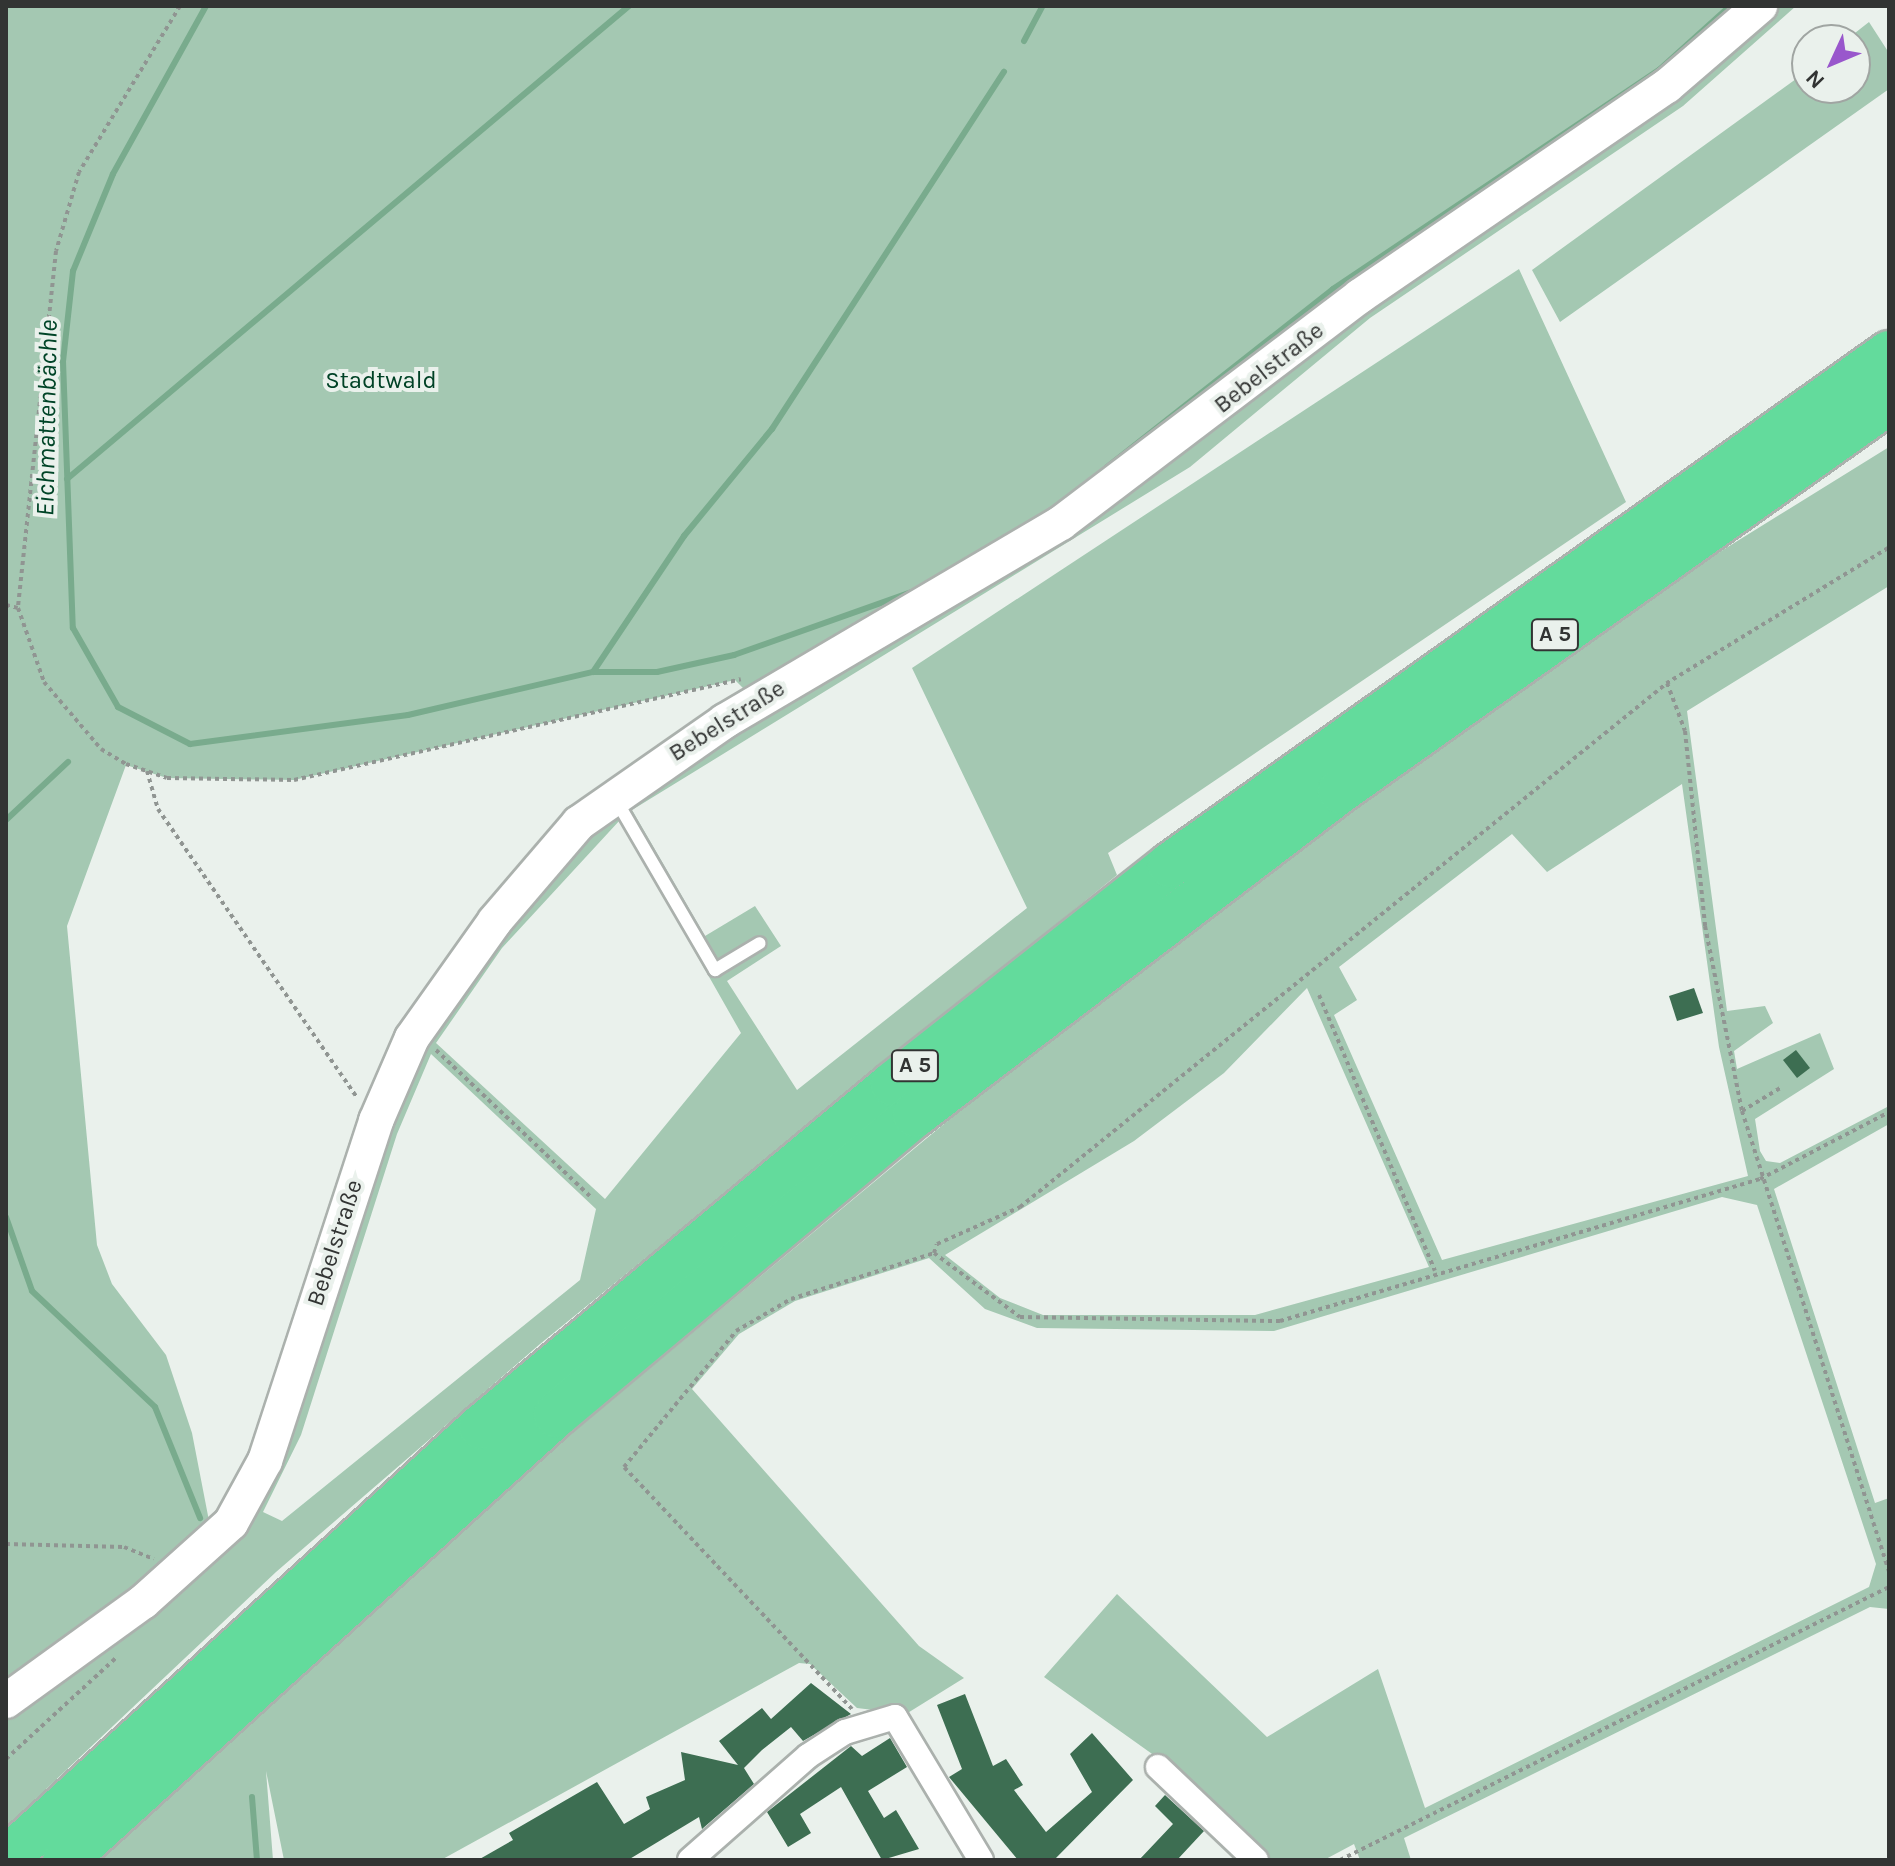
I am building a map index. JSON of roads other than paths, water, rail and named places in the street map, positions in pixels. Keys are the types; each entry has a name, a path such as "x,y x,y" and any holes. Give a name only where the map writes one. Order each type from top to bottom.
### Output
{"highway":[{"name":"A 5","path":"6,1859 481,1427 893,1084 1183,856 1889,353"},
{"name":"A 5","path":"65,1860 556,1415 915,1115 1340,791 1889,402"},
{"path":"1772,483 1889,436"}],"street":[{"name":"Bebelstraße","path":"6,1701 182,1570 231,1523 265,1461 376,1121 412,1038 454,977 541,864 613,793 1061,523 1360,296 1667,86 1760,6"},
{"path":"690,1860 808,1756 845,1732 871,1727 895,1717 981,1860"},
{"path":"1158,1767 1256,1860"}],"lane":[{"path":"613,793 715,970 760,943"}],"waterway":[{"path":"206,6 113,174 73,271 63,361 73,628 118,707 190,744 408,715 593,672 684,536 772,429 1004,72"},
{"path":"67,479 629,6"},
{"path":"1024,41 1043,6"},
{"path":"1107,467 1333,289 1659,70 1730,6"},
{"path":"593,672 657,672 734,655 912,592"},
{"name":"Eichmattenbächle","path":"6,820 68,762"},
{"name":"Eichmattenbächle","path":"6,1217 32,1291 155,1407 200,1518"},
{"name":"Eichmattenbächle","path":"252,1797 257,1860"}],"park label":[{"name":"Stadtwald","path":"381,381"}]}
